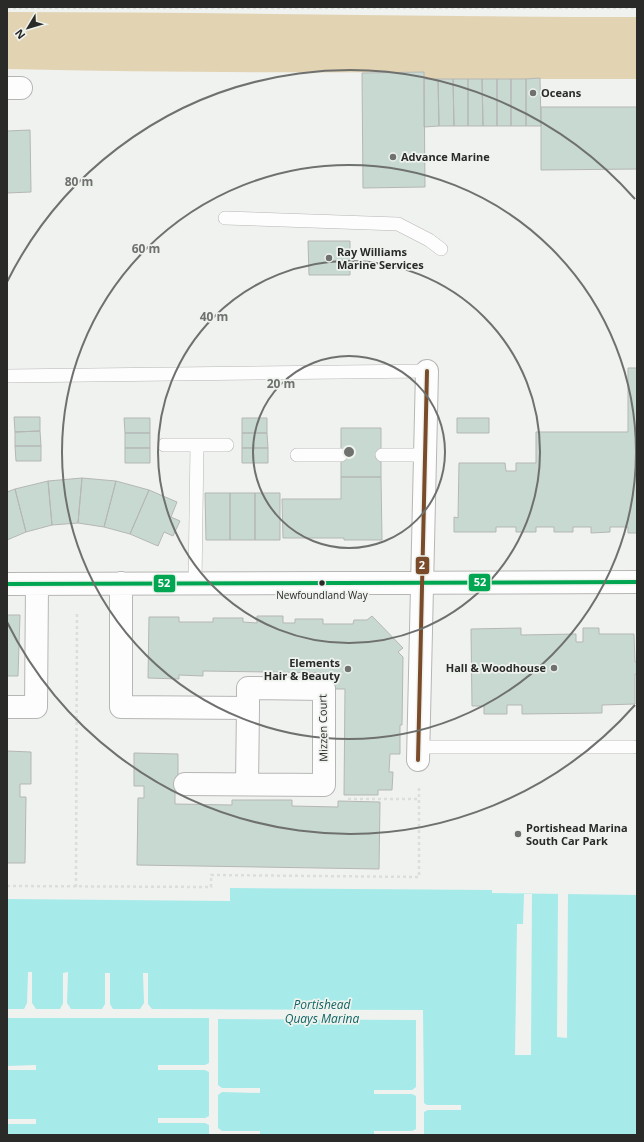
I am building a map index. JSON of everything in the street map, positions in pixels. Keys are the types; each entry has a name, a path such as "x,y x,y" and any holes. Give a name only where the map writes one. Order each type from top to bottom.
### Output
{"street":[{"path":"419,754 426,371"},
{"path":"7,584 637,582"},
{"path":"7,707 36,707 37,584"},
{"path":"121,584 121,707 248,708"},
{"name":"Mizzen Court","path":"247,784 248,688 324,689 324,785"},
{"path":"185,784 324,785"}],"lane":[{"path":"225,218 398,224 441,248"},
{"path":"7,376 426,371"},
{"path":"164,444 227,445"},
{"path":"195,583 197,445"},
{"path":"297,455 341,455"},
{"path":"382,455 425,455"},
{"path":"419,754 519,748 633,747"}],"path":[{"path":"7,8 637,8"},
{"path":"76,887 77,584"},
{"path":"7,886 211,887 211,876 418,877 419,754"},
{"path":"324,785 324,798 419,799"}],"shaded area":[{"path":"7,12 637,17 637,79 424,79 424,72 216,72 7,69"}],"water":[{"name":"Portishead Quays Marina","path":"230,888 492,890 492,893 637,895 637,1135 7,1135 7,899 230,901"}],"pier":[{"path":"524,894 532,894 531,1055 515,1055 517,924 523,924"},
{"path":"558,894 568,894 567,1038 557,1037"},
{"path":"28,972 32,972 32,1003 36,1009 60,1009 63,1003 63,973 68,972 67,1003 71,1009 102,1009 105,1004 105,973 110,973 110,1004 113,1009 140,1009 144,1003 143,973 148,973 148,1004 152,1009 423,1010 424,1103 427,1105 461,1105 461,1110 428,1110 424,1112 424,1135 374,1135 374,1131 412,1131 416,1129 416,1096 412,1094 374,1094 374,1090 412,1090 416,1087 416,1020 218,1019 218,1085 222,1088 260,1088 260,1093 222,1092 218,1095 218,1128 222,1131 260,1131 260,1135 209,1135 209,1125 205,1123 158,1123 158,1118 205,1118 209,1116 209,1072 205,1070 158,1070 158,1065 205,1065 209,1063 209,1018 7,1018 7,1009 24,1009 27,1003"},
{"path":"36,1065 36,1070 7,1070 7,1066"},
{"path":"7,1119 36,1119 36,1124 7,1124"}],"building":[{"name":"Advance Marine","path":"424,72 425,187 363,188 362,73"},
{"name":"Oceans","path":"540,78 541,126 526,126 526,79"},
{"path":"424,79 438,79 439,126 424,127"},
{"path":"438,79 453,79 454,126 439,126"},
{"path":"453,79 468,79 468,126 454,126"},
{"path":"468,79 482,79 483,126 468,126"},
{"path":"482,79 497,79 497,126 483,126"},
{"path":"497,79 511,79 511,126 497,126"},
{"path":"511,79 526,79 526,126 511,126"},
{"path":"541,107 637,107 637,169 541,170"},
{"path":"30,130 31,192 7,193 7,131"},
{"name":"Ray Williams Marine Services","path":"308,241 350,241 350,275 309,275"},
{"path":"628,368 637,368 637,533 628,533 628,527 610,527 610,532 591,533 591,527 573,527 573,532 554,532 554,527 536,527 536,532 516,532 516,527 496,527 496,532 454,532 454,517 458,518 459,463 505,463 506,471 516,471 516,463 536,463 536,432 628,432"},
{"path":"14,417 40,417 40,431 15,432"},
{"path":"124,418 150,418 150,433 125,433"},
{"path":"242,418 267,418 267,433 242,433"},
{"path":"457,418 489,418 489,433 457,433"},
{"path":"341,428 381,428 381,477 341,477"},
{"path":"40,431 41,446 15,446 15,432"},
{"path":"125,433 150,433 150,448 125,448"},
{"path":"242,433 267,433 268,448 242,448"},
{"path":"15,446 41,446 41,461 16,461"},
{"path":"125,448 150,448 150,463 125,463"},
{"path":"242,448 268,448 268,463 242,463"},
{"path":"341,477 381,477 382,540 344,540 344,538 283,538 282,499 341,499"},
{"path":"82,478 116,481 104,527 78,523"},
{"path":"82,478 78,523 52,525 48,481"},
{"path":"48,481 52,525 26,532 15,489"},
{"path":"116,481 149,490 130,534 104,527"},
{"path":"15,489 26,532 7,540 7,492"},
{"path":"149,490 177,502 171,517 180,521 173,536 164,532 158,546 130,534"},
{"path":"205,493 230,493 230,540 206,540"},
{"path":"230,493 255,493 255,540 230,540"},
{"path":"255,493 280,493 280,540 255,540"},
{"path":"7,615 20,615 18,676 7,676"},
{"path":"257,616 283,616 283,623 295,623 295,619 323,619 323,624 353,624 354,620 367,620 372,616 403,648 398,652 403,657 400,754 390,754 389,772 393,772 392,790 378,790 378,795 344,795 345,689 332,689 332,673 203,671 203,676 179,675 179,679 148,678 149,617 179,617 179,622 213,622 213,618 243,618 243,622 257,623"},
{"name":"Hall & Woodhouse","path":"521,628 521,635 576,634 576,642 583,642 583,628 599,628 599,634 634,634 635,662 637,662 637,674 635,674 635,704 602,705 602,713 522,714 522,705 507,705 507,714 484,714 484,706 472,706 471,629"},
{"path":"7,751 31,752 31,784 20,784 20,797 26,797 25,863 7,863"},
{"path":"134,753 178,754 178,786 175,786 175,804 232,805 232,800 292,800 292,806 338,807 338,801 380,802 379,869 137,865 138,798 144,798 144,786 134,786"}],"transit line":[{"name":"2","path":"418,760 427,371"},
{"name":"52","path":"7,584 637,582"}],"place":[{"name":"Oceans","path":"533,93"},
{"name":"Advance Marine","path":"393,157"},
{"name":"Ray Williams Marine Services","path":"329,258"},
{"name":"Newfoundland Way","path":"322,583"},
{"name":"Hall & Woodhouse","path":"554,668"},
{"name":"Elements Hair & Beauty","path":"348,669"},
{"name":"Portishead Marina South Car Park","path":"518,834"}]}
